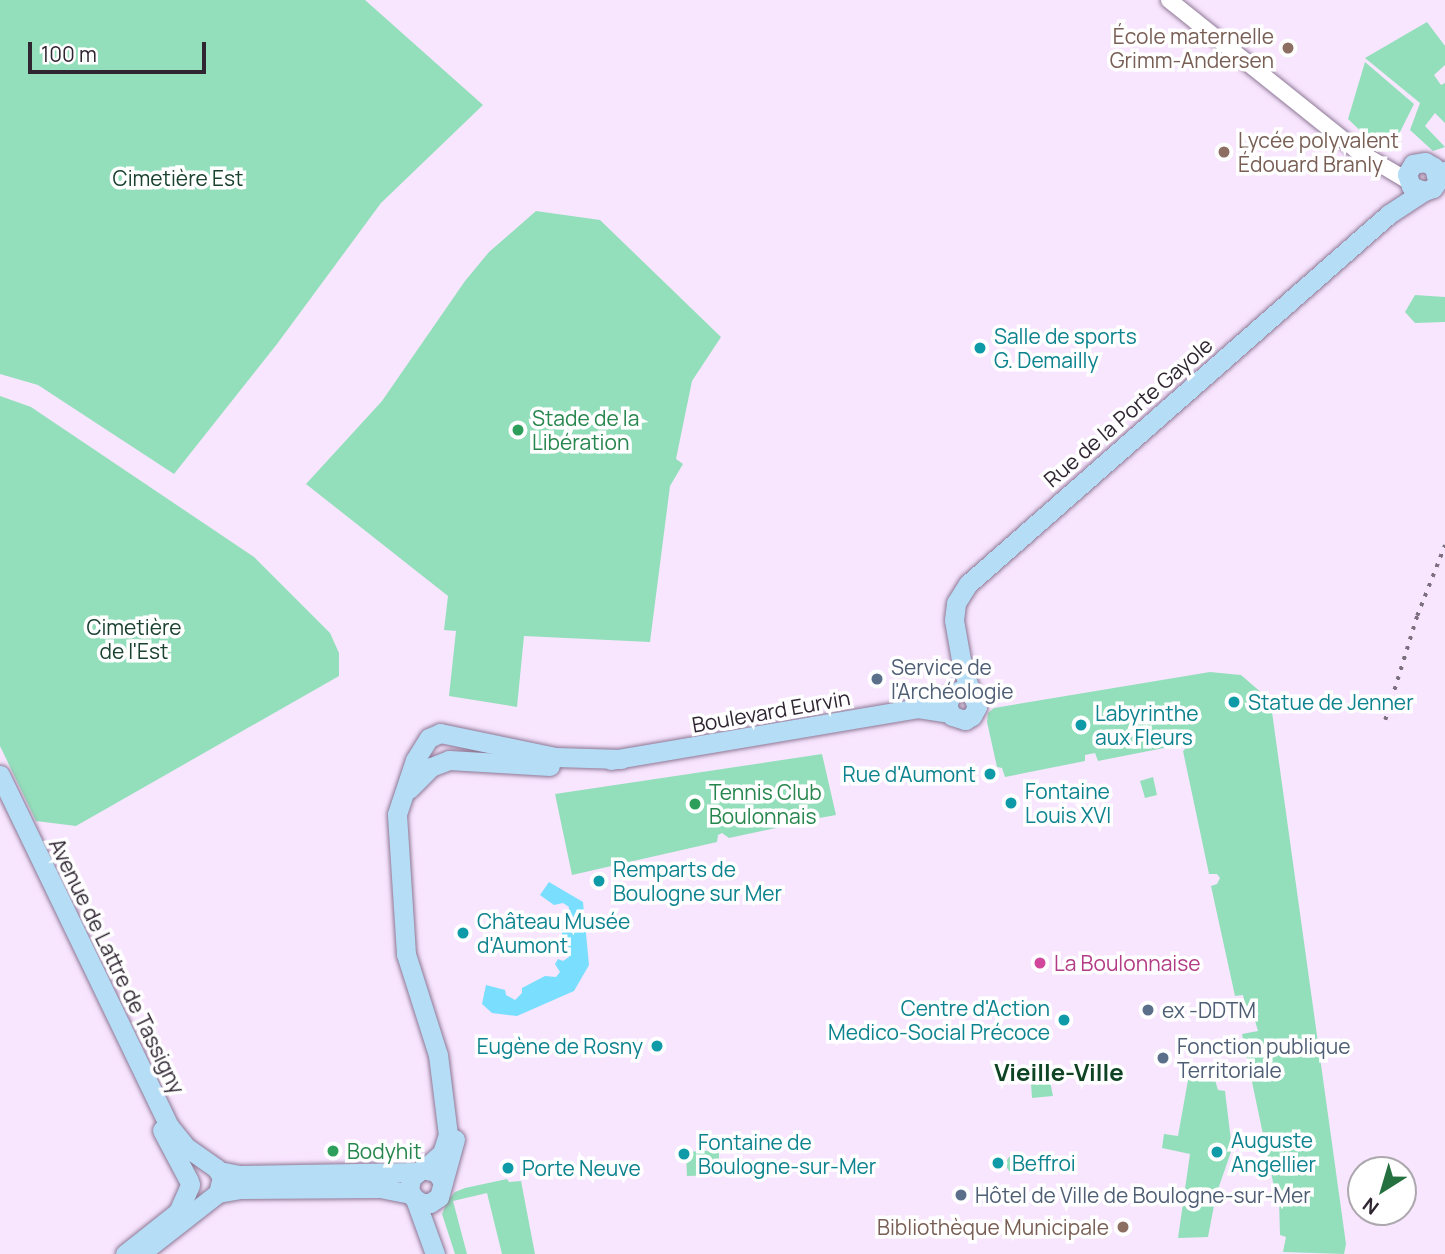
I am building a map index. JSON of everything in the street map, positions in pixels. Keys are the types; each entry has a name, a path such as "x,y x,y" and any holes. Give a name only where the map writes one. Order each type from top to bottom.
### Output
{"main road":[{"name":"Rue de la Porte Gayole","path":"956,699 963,671 954,614 958,597 968,584 1388,214 1426,174"},
{"name":"Boulevard Eurvin","path":"444,761 566,766 927,708 956,699"},
{"path":"402,798 424,771 444,761 456,748 449,735 434,734 415,760 402,798 397,827 406,947 441,1068 448,1135 442,1153 409,1182 435,1254"},
{"name":"Boulevard Eurvin","path":"449,735 556,757 621,758"},
{"path":"426,747 430,758 444,761"},
{"name":"Avenue de Lattre de Tassigny","path":"0,775 169,1126 189,1151 214,1168"},
{"name":"Avenue de Lattre de Tassigny","path":"0,798 189,1183"},
{"path":"421,1000 443,1046 451,1083 455,1145 440,1190 437,1222 446,1254"},
{"path":"140,1254 217,1195 223,1182 214,1168"},
{"path":"125,1254 178,1212 195,1169 214,1168 240,1175 420,1170 436,1172 440,1190"},
{"path":"189,1183 199,1197 241,1189 380,1188 413,1196 426,1203 440,1190"}],"street":[{"path":"1168,0 1340,137 1426,174"}],"green space":[{"name":"Cimetière Est","path":"0,0 365,0 483,105 381,203 277,344 174,474 38,385 0,374"},
{"path":"1427,22 1445,46 1445,65 1434,75 1441,85 1445,83 1445,123 1435,113 1425,126 1445,147 1433,151 1410,130 1420,103 1365,58"},
{"path":"1365,62 1414,104 1390,152 1372,142 1348,119"},
{"name":"Stade de la Libération","path":"536,211 600,220 721,337 692,381 676,459 683,464 670,486 650,642 524,636 517,707 449,696 456,631 444,630 448,596 306,484 382,401 465,281 489,252"},
{"path":"1415,295 1445,297 1445,322 1415,323 1405,312"},
{"name":"Cimetière de l'Est","path":"0,396 31,407 254,557 330,633 339,653 339,676 76,826 36,821 0,746"},
{"path":"1210,672 1241,675 1263,694 1272,712 1346,1244 1344,1254 1283,1252 1286,1237 1280,1235 1279,1199 1283,1194 1282,1190 1274,1187 1242,1034 1258,1031 1254,1017 1259,1014 1254,1010 1246,1010 1243,995 1235,996 1211,886 1217,884 1220,878 1217,874 1209,874 1183,751 1188,746 1188,740 1180,736 1174,741 1174,746 1098,761 1095,753 1085,755 1085,761 1005,777 1002,768 997,767 987,722 988,713 994,708"},
{"name":"Tennis Club Boulonnais","path":"822,754 836,815 797,822 791,819 785,826 729,838 722,833 718,835 717,842 572,875 555,794"},
{"path":"1153,777 1157,795 1145,798 1140,781"},
{"path":"1047,1067 1053,1096 1032,1098 1030,1070"},
{"path":"1212,1070 1218,1090 1225,1091 1232,1149 1216,1195 1208,1237 1178,1238 1190,1154 1162,1148 1164,1134 1178,1136 1188,1080"},
{"path":"719,1150 719,1175 687,1176 686,1152"},
{"path":"1015,1155 1021,1158 1024,1164 1021,1170 1015,1173 1009,1170 1006,1164 1009,1158"},
{"path":"507,1179 509,1182 521,1181 535,1254 502,1254 487,1193 453,1201 467,1254 455,1254 442,1214 448,1200 455,1192 465,1188"}],"water":[{"path":"549,882 583,902 589,965 574,991 517,1016 492,1013 482,1004 486,985 505,990 506,995 515,1000 522,993 522,988 545,976 556,977 560,972 555,964 558,959 563,961 569,957 569,947 563,944 561,922 568,919 569,907 563,903 554,905 540,895"}],"railway":[{"path":"1385,720 1417,616 1445,545"}],"place":[{"name":"École maternelle Grimm-Andersen","path":"1288,48"},
{"name":"Lycée polyvalent Édouard Branly","path":"1224,152"},
{"name":"Salle de sports G. Demailly","path":"980,348"},
{"name":"Stade de la Libération","path":"518,430"},
{"name":"Service de l'Archéologie","path":"877,679"},
{"name":"Statue de Jenner","path":"1234,702"},
{"name":"Labyrinthe aux Fleurs","path":"1081,725"},
{"name":"Rue d'Aumont","path":"990,774"},
{"name":"Fontaine Louis XVI","path":"1011,803"},
{"name":"Tennis Club Boulonnais","path":"695,804"},
{"name":"Remparts de Boulogne sur Mer","path":"599,881"},
{"name":"Château Musée d'Aumont","path":"463,933"},
{"name":"La Boulonnaise","path":"1040,963"},
{"name":"ex -DDTM","path":"1148,1010"},
{"name":"Centre d'Action Medico-Social Précoce","path":"1064,1020"},
{"name":"Eugène de Rosny","path":"657,1046"},
{"name":"Fonction publique Territoriale","path":"1163,1058"},
{"name":"Bodyhit","path":"333,1151"},
{"name":"Auguste Angellier","path":"1217,1152"},
{"name":"Fontaine de Boulogne-sur-Mer","path":"684,1154"},
{"name":"Beffroi","path":"998,1163"},
{"name":"Porte Neuve","path":"508,1168"},
{"name":"Hôtel de Ville de Boulogne-sur-Mer","path":"961,1195"},
{"name":"Bibliothèque Municipale","path":"1123,1227"}],"district":[{"name":"Vieille-Ville","path":"1059,1072"}]}
